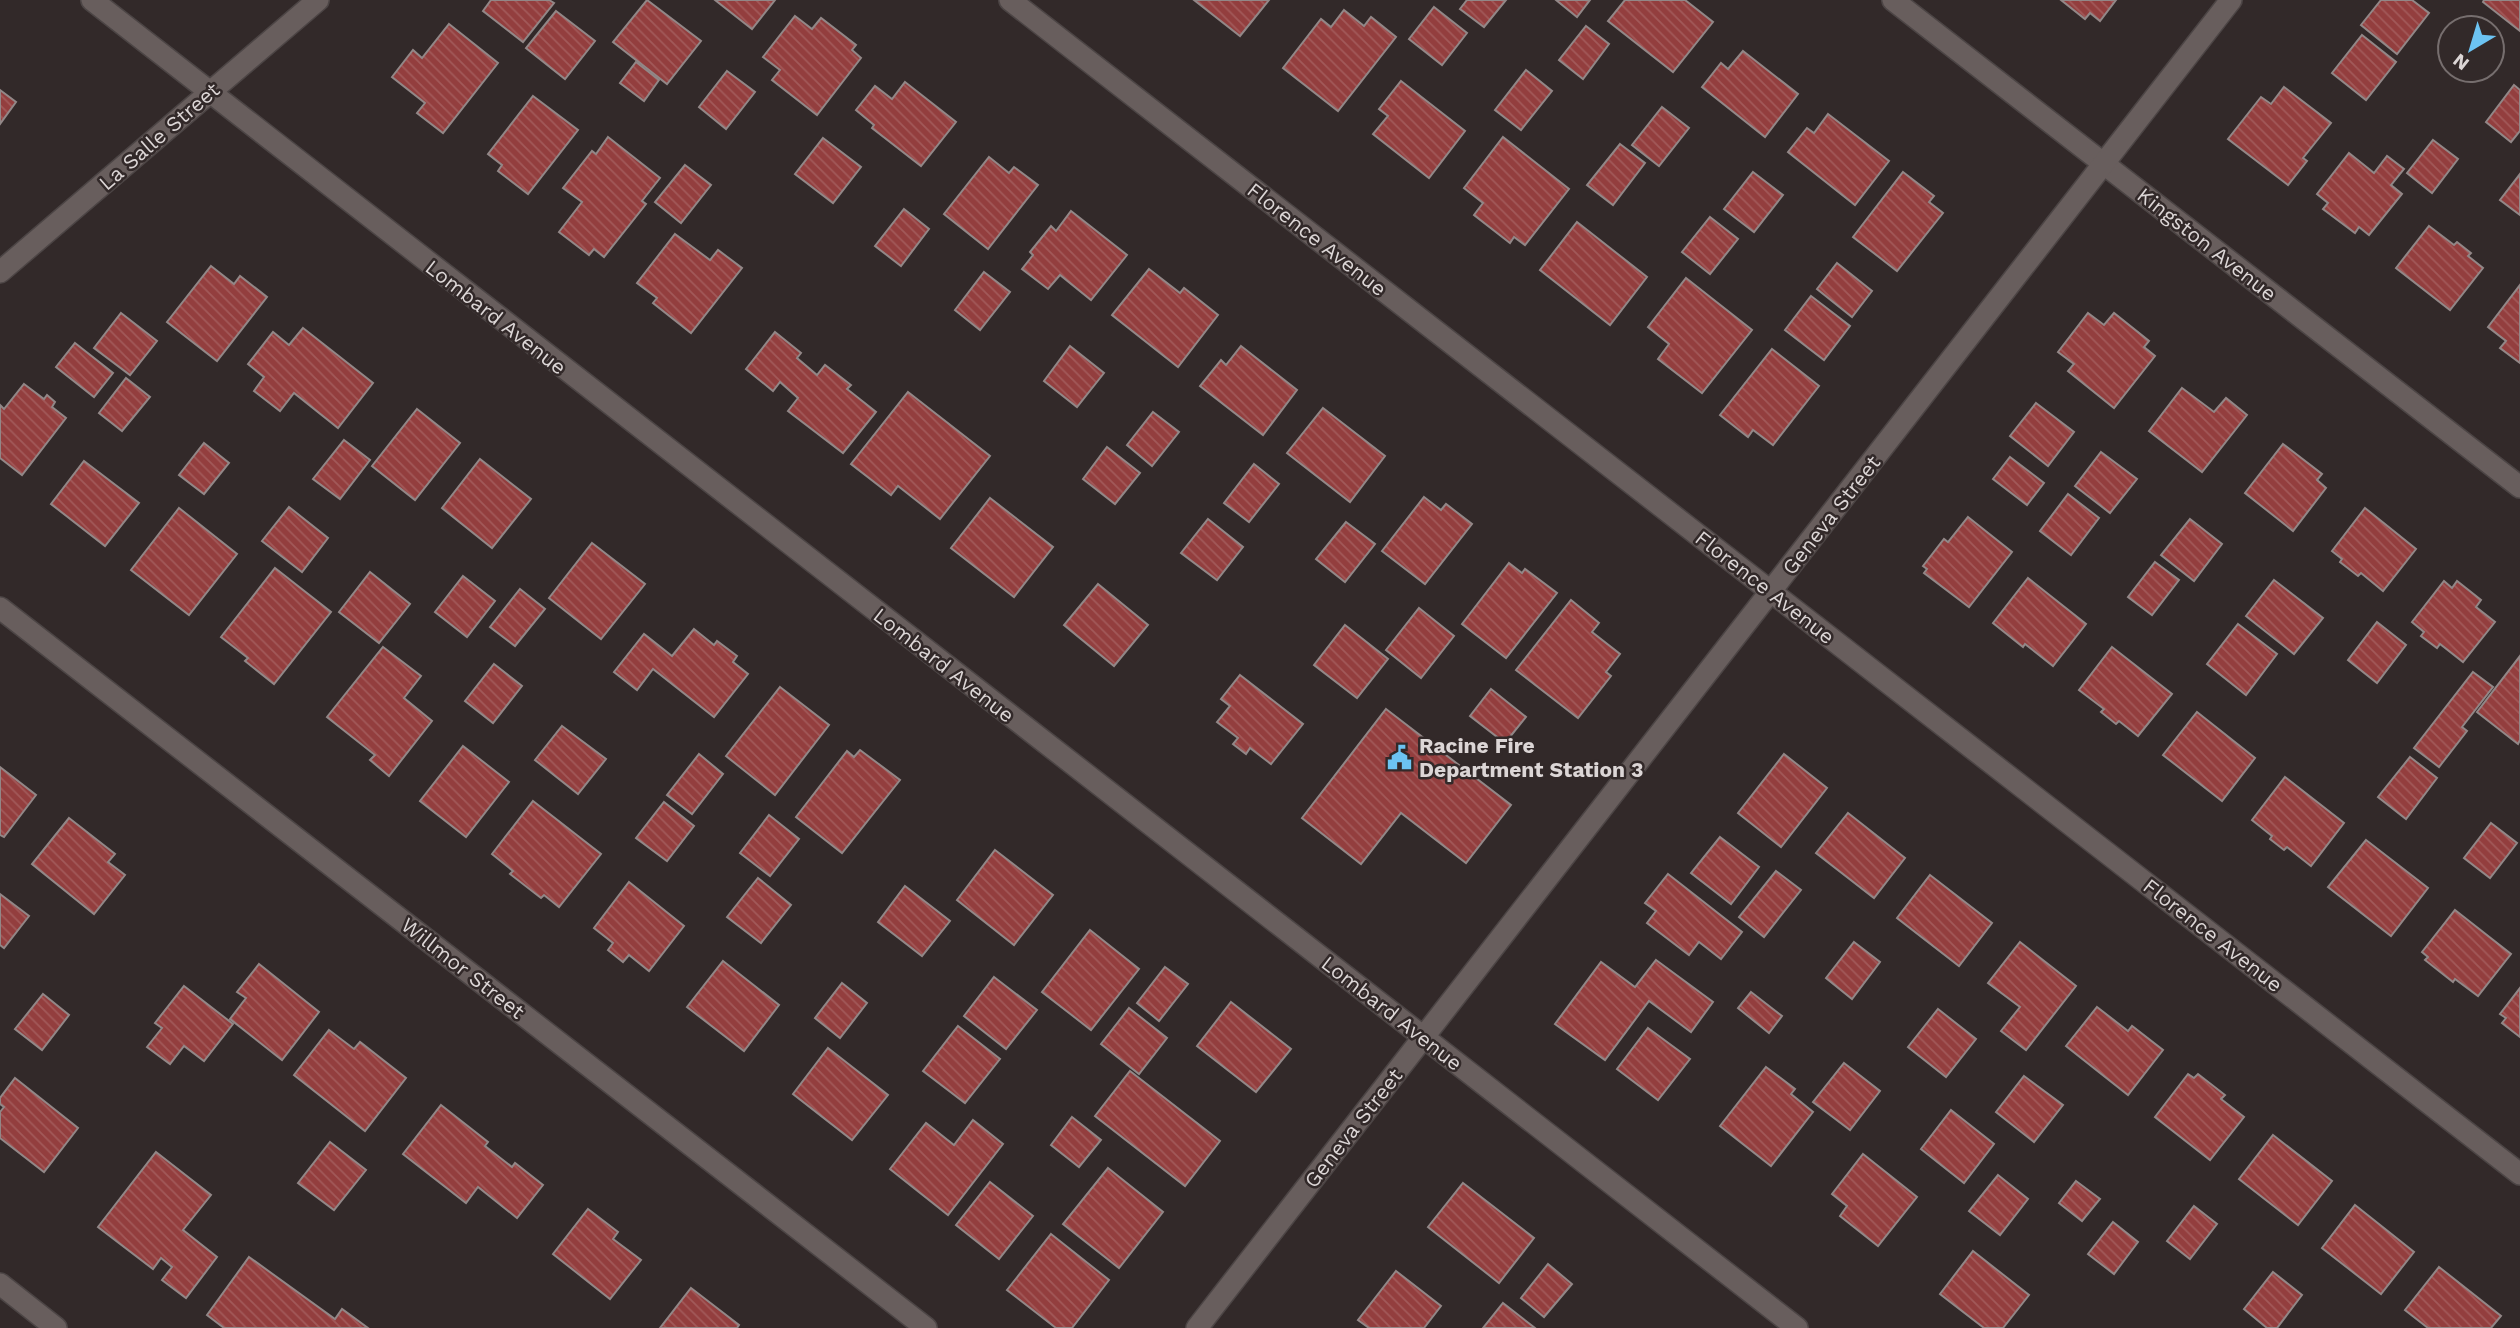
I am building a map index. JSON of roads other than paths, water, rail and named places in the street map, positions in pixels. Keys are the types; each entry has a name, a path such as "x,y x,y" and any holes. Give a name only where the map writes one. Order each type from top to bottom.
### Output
{"street":[{"name":"Lombard Avenue","path":"92,0 1797,1328"},
{"name":"La Salle Street","path":"0,272 317,0"},
{"name":"Florence Avenue","path":"1010,0 2520,1174"},
{"name":"Kingston Avenue","path":"1893,0 2520,487"},
{"name":"Geneva Street","path":"1197,1328 2231,0"},
{"name":"Willmor Street","path":"0,608 926,1328"},
{"path":"0,1284 56,1328"}],"place":[{"name":"Racine Fire Department Station 3","path":"1399,757"}]}
